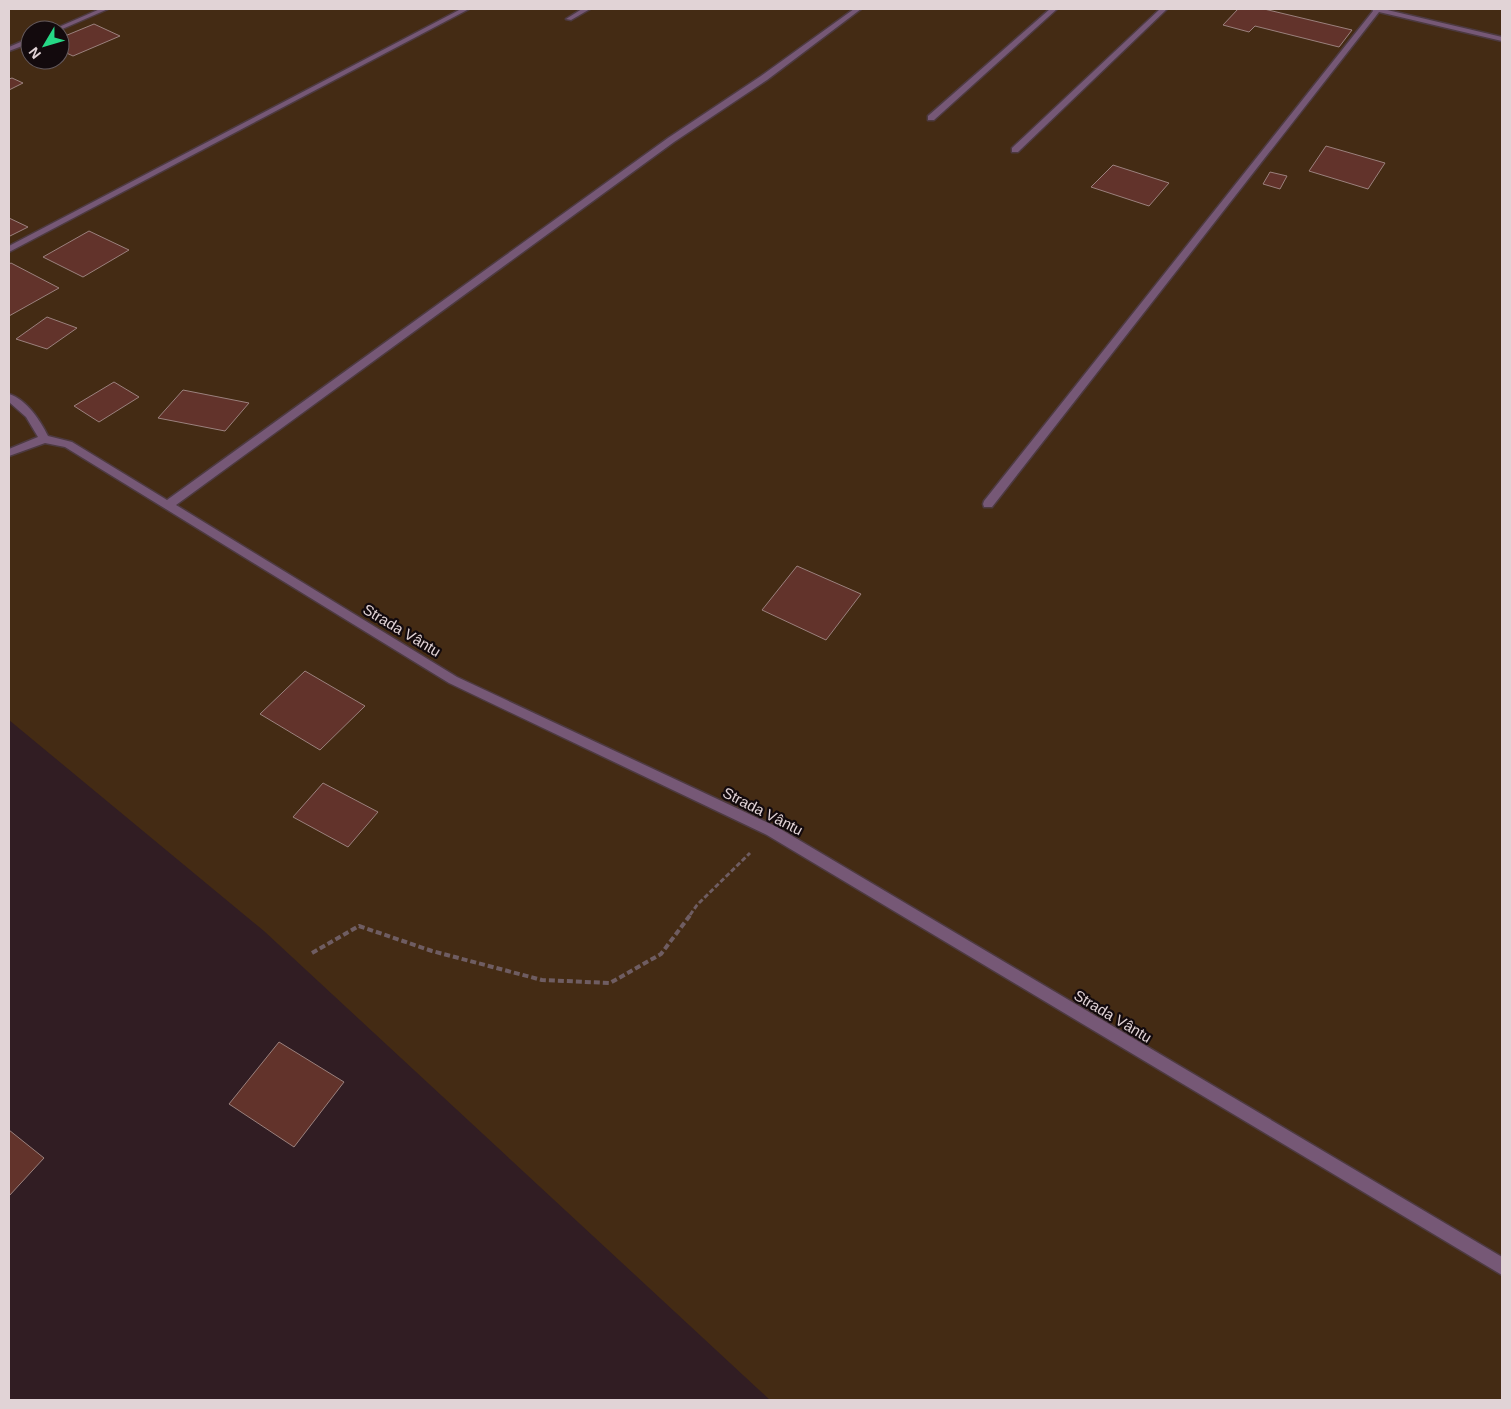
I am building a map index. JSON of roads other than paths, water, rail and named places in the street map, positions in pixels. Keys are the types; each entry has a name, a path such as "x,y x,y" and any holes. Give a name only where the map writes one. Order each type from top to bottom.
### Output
{"street":[{"path":"70,24 105,9"},
{"path":"9,248 466,9"},
{"path":"569,18 586,9"},
{"path":"168,505 671,140 764,78 858,9"},
{"path":"931,118 1054,9"},
{"path":"1015,150 1164,9"},
{"path":"988,504 1377,9 1502,38"},
{"path":"9,397 21,404 37,421 44,439 9,453"},
{"name":"Strada Vântu","path":"44,439 68,444 453,680 772,831 1502,1266"}]}
